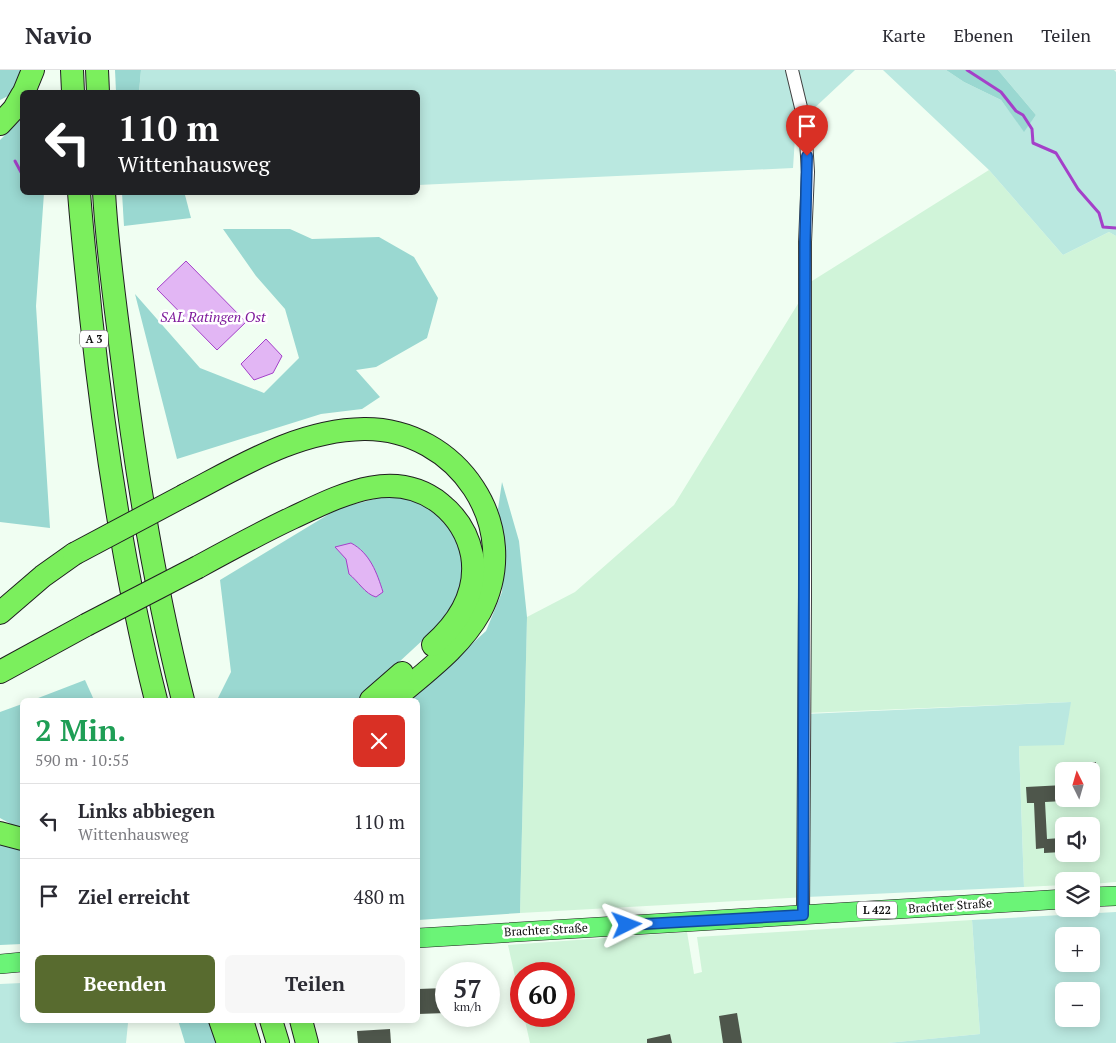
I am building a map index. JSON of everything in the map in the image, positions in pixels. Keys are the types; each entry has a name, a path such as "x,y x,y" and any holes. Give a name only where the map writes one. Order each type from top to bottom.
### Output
{"highway":[{"path":"72,70 73,90"},
{"path":"97,70 98,90"},
{"path":"0,124 14,109 20,97"},
{"name":"A 3","path":"79,195 100,402 127,570 156,698"},
{"name":"A 3","path":"104,195 124,374 143,506 153,564 183,698"},
{"path":"0,601 43,567 74,554 185,495 292,442 332,432 364,429 404,434 432,447 453,463 470,483 491,526 494,554 489,589 480,611 469,630 454,646 395,698"},
{"path":"0,672 268,530 353,491 400,486 424,493 436,500 455,518 470,546 473,580 468,598 460,615 442,638 373,698"},
{"path":"143,506 199,698"},
{"path":"0,613 43,576 74,554"},
{"path":"0,833 20,839"},
{"path":"221,1023 228,1043"},
{"path":"243,1023 249,1043"},
{"path":"272,1023 278,1043"},
{"path":"302,1023 307,1043"}],"main road":[{"path":"1100,897 1116,896"},
{"name":"Brachter Straße","path":"420,938 1055,900"},
{"path":"0,964 20,962"}],"street":[{"path":"792,70 805,124 808,172 805,242 803,915"}],"green space":[{"path":"989,170 1063,255 1109,232 1116,236 1116,882 1100,883 1100,872 1055,872 1055,885 1024,887 1019,746 1071,702 806,713 807,897 520,913 527,617 575,592 674,505 812,281"},
{"path":"972,920 980,1034 887,1043 530,1043 526,1027 575,1027 575,962 512,962 508,945 687,932 694,974 702,972 697,937"}],"shaded area":[{"path":"0,70 22,70 14,93 0,100"},
{"path":"115,70 141,70 139,90 116,90"},
{"path":"141,70 785,70 794,99 796,123 793,168 420,185 420,90 139,90"},
{"path":"795,70 855,70 808,114"},
{"path":"883,70 946,70 964,82 1001,100 1024,131 1036,115 998,70 1114,70 1116,72 1116,236 1109,232 1063,255 989,170"},
{"path":"946,70 998,70 1036,115 1024,132 1001,100 964,82"},
{"path":"20,120 20,195 44,195 36,306 50,528 0,522 0,140"},
{"path":"122,195 185,195 191,218 124,226"},
{"path":"223,229 290,229 312,239 379,237 414,257 438,298 427,338 376,367 356,370 380,397 362,409 321,414 177,459 135,294 200,368 264,393 299,358 285,309 256,276"},
{"path":"502,482 519,541 527,617 520,913 420,920 420,698 412,698 486,631 502,592 505,541 498,509"},
{"path":"387,496 420,499 447,518 458,537 464,584 452,613 360,698 218,698 231,672 220,580 339,508"},
{"path":"85,680 93,698 38,698"},
{"path":"1071,702 1064,745 1019,746 1024,887 807,897 806,714"},
{"path":"20,705 20,829 0,818 0,712"},
{"path":"0,840 20,849 20,944 0,945"},
{"path":"1116,912 1116,1043 887,1043 980,1034 972,920 1055,915 1055,917 1100,917 1100,913"},
{"path":"20,983 20,1023 128,1023 126,1043 0,1043 0,984"},
{"path":"179,1023 215,1023 221,1043 185,1043"}],"water":[{"name":"SAL Ratingen Ost","path":"186,261 246,322 217,350 157,289"},
{"path":"266,339 282,356 273,373 254,380 241,364"},
{"path":"351,543 363,552 375,571 383,592 376,597 365,590 349,574 346,559 335,547"}],"building":[{"path":"1055,785 1055,801 1045,802 1047,839 1055,838 1055,852 1044,853 1044,848 1036,849 1034,803 1027,803 1026,787"},
{"path":"435,988 435,1013 420,1014 420,989"},
{"path":"737,1013 742,1043 723,1043 719,1016"},
{"path":"390,1029 391,1043 358,1043 357,1031"},
{"path":"670,1034 672,1043 647,1043 647,1039"}],"waterway":[{"path":"967,70 1001,92 1016,111 1023,115 1032,129 1033,143 1056,153 1078,189 1099,213 1103,227 1116,228"},
{"path":"15,161 20,170"}],"route":[{"path":"627,925 803,915 805,242 807,156"}]}
